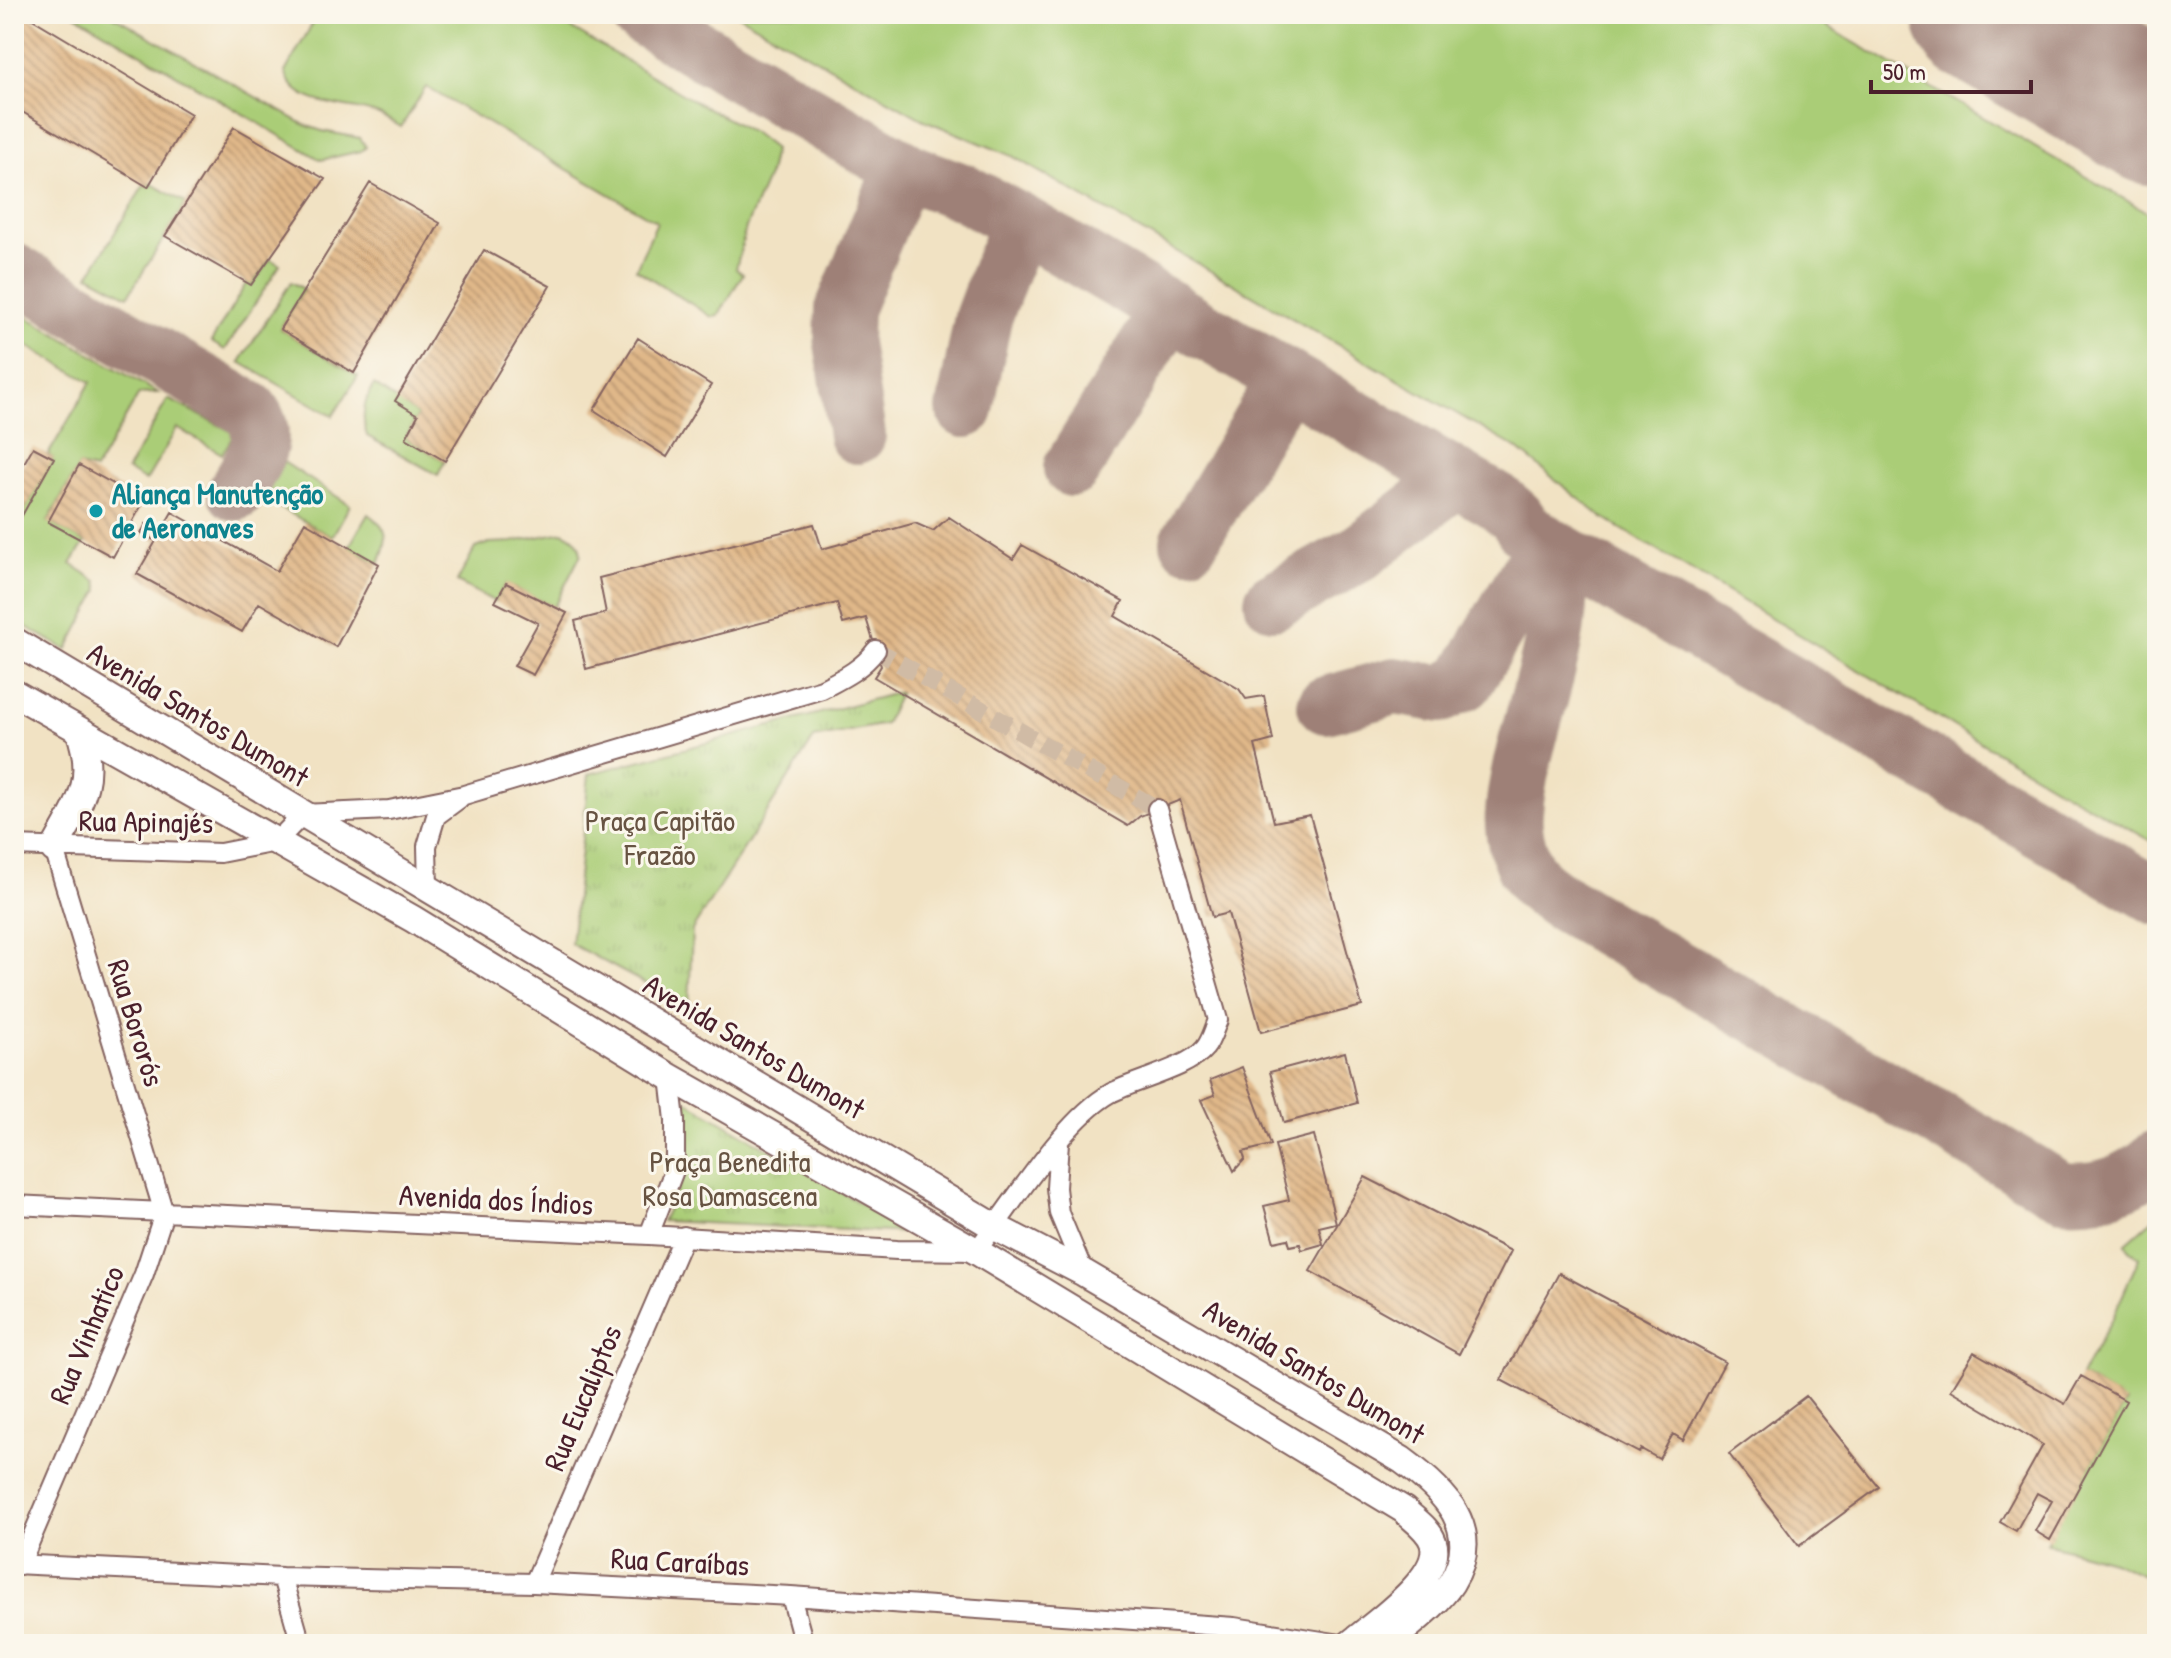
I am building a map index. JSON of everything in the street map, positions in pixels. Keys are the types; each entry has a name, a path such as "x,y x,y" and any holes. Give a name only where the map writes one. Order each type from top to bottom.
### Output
{"main road":[{"name":"Avenida Santos Dumont","path":"14,641 995,1227 1084,1273 1402,1460 1436,1485 1455,1512 1463,1536 1462,1557 1450,1584 1388,1644"},
{"path":"14,693 413,919 670,1077 976,1251 1349,1480 1404,1510 1426,1530 1435,1549 1426,1575 1405,1598 1350,1644"},
{"path":"54,849 79,803 88,776 86,748 79,730"},
{"path":"413,919 428,889"},
{"path":"1142,1351 1162,1319"},
{"path":"1349,1480 1364,1464 1370,1443"}],"street":[{"path":"276,842 303,814 389,810 464,795 822,689 853,673 876,650"},
{"path":"428,889 427,846 436,816 464,795"},
{"path":"976,1251 1059,1142 1090,1108 1111,1094 1193,1058 1206,1047 1218,1020 1157,809"},
{"name":"Rua Apinajés","path":"14,846 220,853 276,842"},
{"name":"Rua Bororós","path":"54,849 164,1213"},
{"path":"649,1235 675,1168 675,1120 670,1077"},
{"path":"1059,1142 1056,1188 1059,1213 1084,1273"},
{"name":"Avenida dos Índios","path":"14,1205 684,1236 897,1250 976,1251"},
{"name":"Rua Vinhatico","path":"17,1565 144,1274 164,1213"},
{"name":"Rua Eucaliptos","path":"534,1583 684,1236"},
{"name":"Rua Caraíbas","path":"17,1565 282,1577 534,1583 791,1596 1234,1627 1341,1644"},
{"path":"282,1577 301,1644"},
{"path":"791,1596 804,1644"}],"green space":[{"path":"74,14 110,14 305,125 360,138 366,147 361,151 321,160"},
{"path":"318,14 547,14 754,133 774,149 769,174 746,227 736,269 743,274 719,315 712,317 636,269 657,222 426,87 401,127 377,114 322,102 300,92 285,72"},
{"path":"736,14 1805,14 2157,218 2157,844 1603,518 1516,448 1012,156 922,119"},
{"path":"150,183 186,203 128,296 89,275 144,185 148,187"},
{"path":"270,259 280,265 225,350 211,342 247,282 252,285"},
{"path":"291,282 304,289 280,329 358,376 333,416 240,362"},
{"path":"22,314 158,393 139,394 95,470 79,466 48,521 85,542 71,564 97,581 99,590 67,650 14,620 14,530 53,458 48,455 91,382 15,339 16,325"},
{"path":"374,385 418,415 406,438 445,461 438,475 367,436 364,410"},
{"path":"168,399 235,433 222,454 177,428 146,481 127,470"},
{"path":"282,461 350,505 332,537 261,497"},
{"path":"368,514 381,525 386,536 379,564 349,547"},
{"path":"563,532 576,540 581,554 554,607 506,584 495,602 457,582 475,548 489,543"},
{"name":"Praça Capitão Frazão","path":"900,692 885,724 814,738 692,930 689,1007 571,944 589,774"},
{"name":"Praça Benedita Rosa Damascena","path":"680,1097 910,1233 662,1221 683,1177 684,1136"},
{"path":"2157,1216 2157,1581 2112,1561 2046,1543 2126,1402 2081,1376 2115,1313 2139,1258 2125,1244"}],"building":[{"path":"14,14 24,14 191,114 148,187 14,107"},
{"path":"234,127 325,179 251,285 165,236"},
{"path":"370,183 440,223 354,373 280,329"},
{"path":"484,250 550,286 445,461 406,438 418,415 395,401"},
{"path":"638,338 711,385 667,457 594,410"},
{"path":"33,447 54,458 14,530 14,481"},
{"name":"Aliança Manutenção de Aeronaves","path":"79,465 144,501 113,557 48,522"},
{"path":"172,512 277,571 305,522 379,564 336,647 259,603 242,632 137,574 156,541 141,533 146,524 160,533"},
{"path":"949,517 1013,559 1022,545 1123,601 1115,616 1239,689 1246,699 1264,696 1273,740 1255,745 1274,822 1310,815 1362,1006 1261,1032 1228,913 1212,917 1180,800 1140,816 1128,826 874,677 881,666 866,618 843,624 837,603 586,669 575,621 606,613 599,578 814,524 822,549 915,523 933,531"},
{"path":"506,583 567,613 533,675 514,666 538,623 495,602"},
{"path":"1345,1052 1357,1103 1284,1123 1270,1072"},
{"path":"1242,1067 1271,1145 1243,1152 1245,1159 1234,1171 1201,1100 1215,1095 1210,1080"},
{"path":"1314,1135 1336,1223 1319,1227 1323,1244 1302,1250 1300,1244 1290,1246 1288,1239 1274,1242 1264,1206 1289,1200 1275,1145"},
{"path":"1365,1177 1511,1251 1459,1354 1310,1271"},
{"path":"1559,1273 1725,1362 1683,1440 1673,1434 1659,1459 1641,1449 1639,1453 1501,1380"},
{"path":"1974,1352 2065,1404 2081,1376 2126,1401 2050,1540 2035,1531 2052,1501 2037,1493 2016,1531 2000,1522 2043,1445 1951,1390"},
{"path":"1806,1396 1879,1487 1799,1546 1729,1454"}],"taxiway":[{"path":"638,14 913,174 965,193 1021,223 1501,504 1524,529 1553,548 2157,896"},
{"path":"857,435 843,343 844,309 903,168"},
{"path":"965,409 983,318 1021,223"},
{"path":"14,272 250,410 257,421 260,441 236,492"},
{"path":"1072,468 1170,309"},
{"path":"1189,542 1287,378"},
{"path":"1273,601 1358,554 1457,478"},
{"path":"1326,705 1395,686 1441,694 1465,682 1546,543"},
{"path":"1553,548 1558,579 1552,646 1518,780 1514,812 1518,848 1536,884 1558,900 2062,1191 2089,1191 2113,1186 2136,1175 2157,1159"}],"runway":[{"path":"1985,14 2157,114"}],"tunnel":[{"path":"876,650 1157,809"}],"place":[{"name":"Aliança Manutenção de Aeronaves","path":"96,511"}]}
